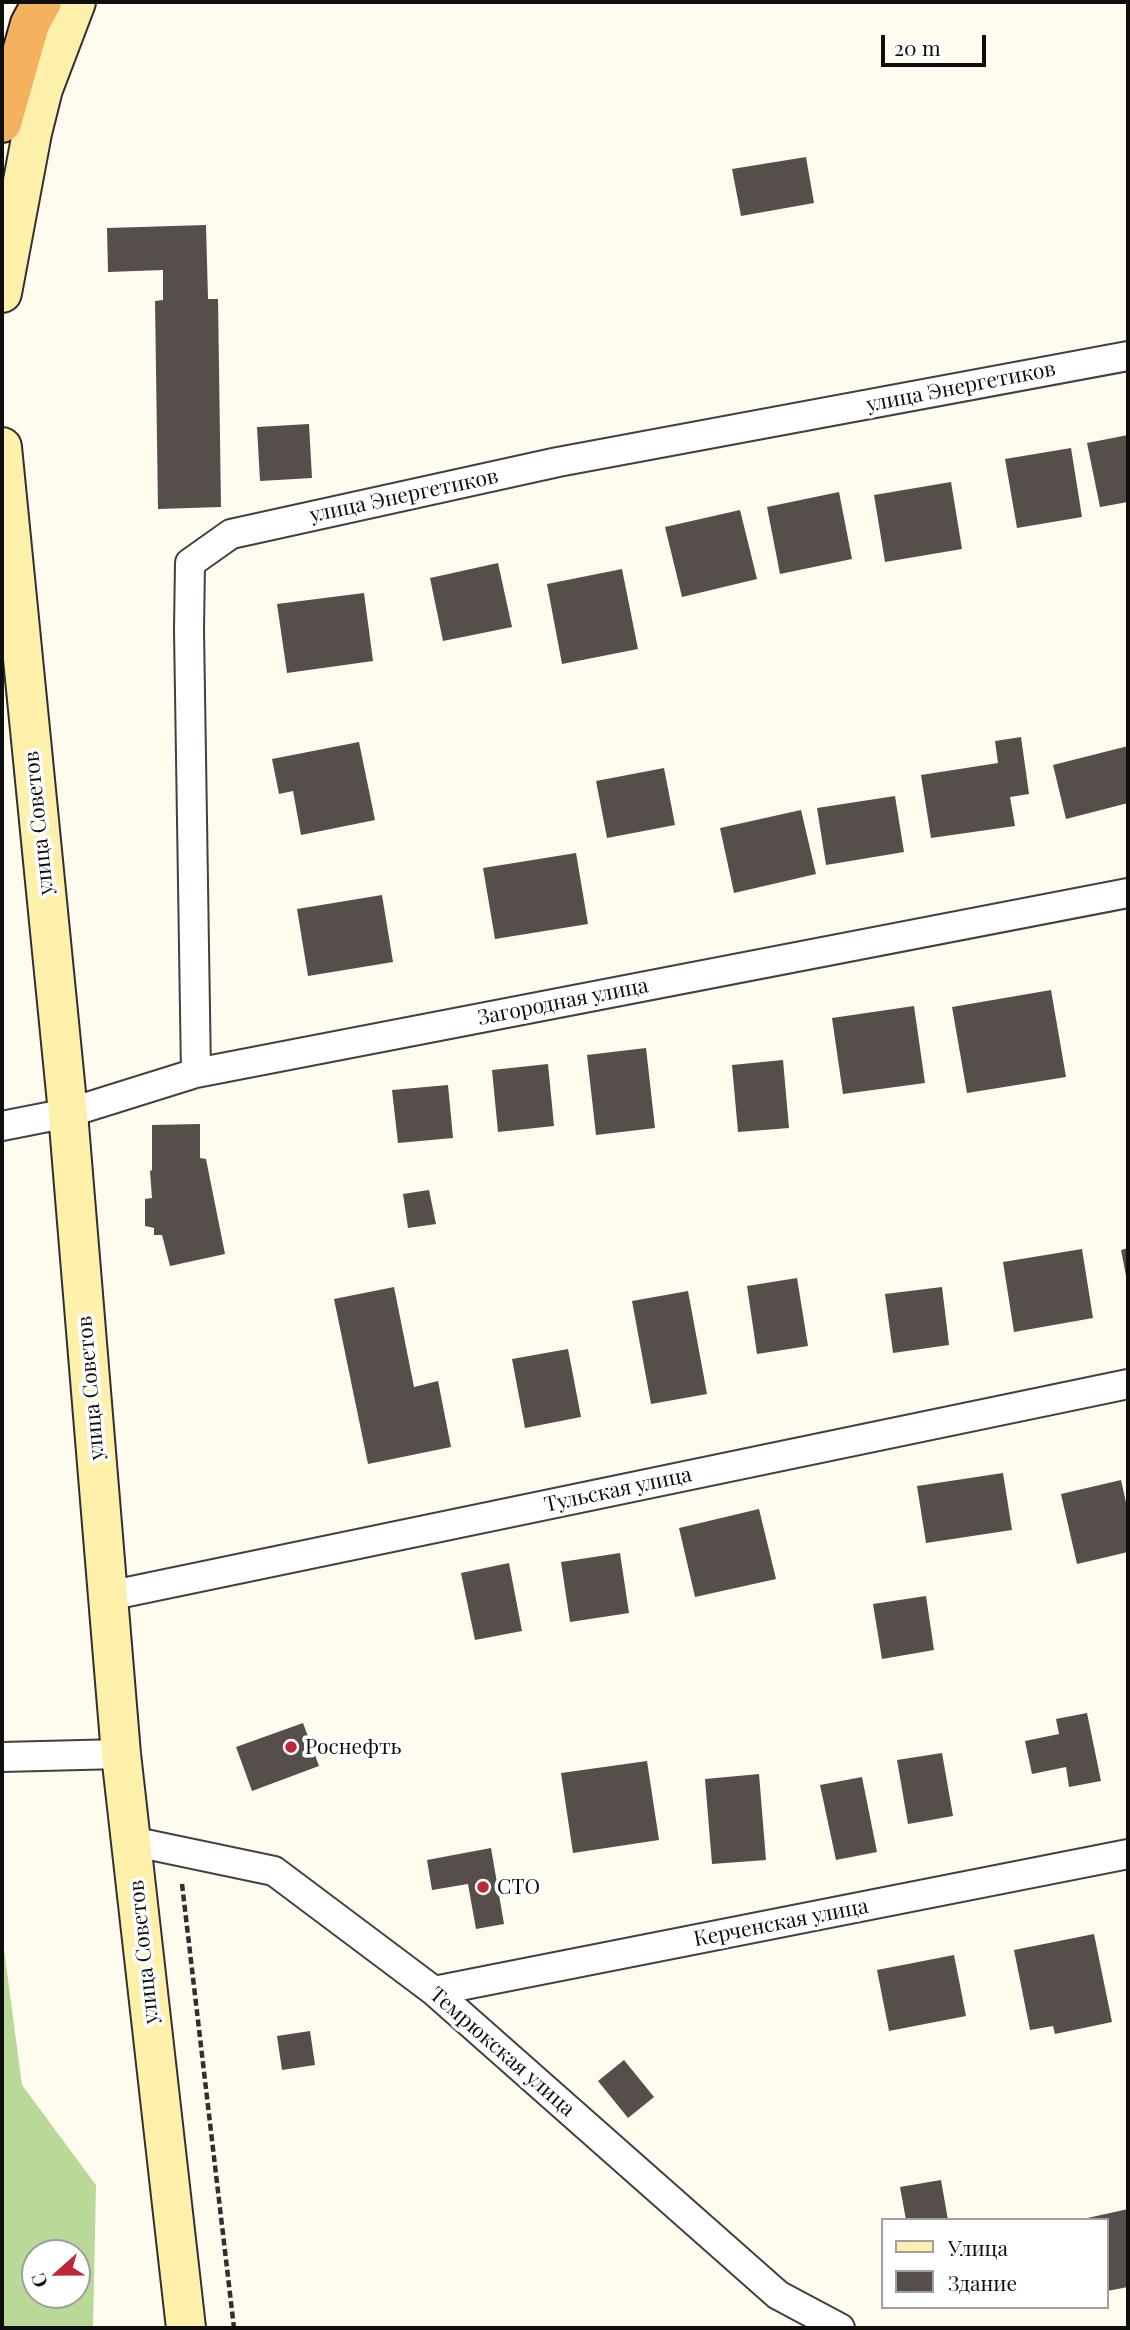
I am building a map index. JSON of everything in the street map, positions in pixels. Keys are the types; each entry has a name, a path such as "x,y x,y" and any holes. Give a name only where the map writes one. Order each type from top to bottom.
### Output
{"highway":[{"path":"2,123 30,24 68,2"}],"main road":[{"path":"2,293 35,122 68,2"},
{"name":"улица Советов","path":"2,447 68,1113 121,1754 186,2328"}],"street":[{"name":"улица Энергетиков","path":"197,1073 188,629 190,563 231,534 244,531 558,463 1128,356"},
{"name":"Загородная улица","path":"2,1126 68,1113 197,1073 1128,893"},
{"name":"Тульская улица","path":"108,1596 1128,1384"},
{"path":"2,1757 121,1754"},
{"name":"Темрюкская улица","path":"131,1841 274,1871 434,1991 778,2295 840,2328"},
{"name":"Керченская улица","path":"434,1991 1128,1854"}],"path":[{"path":"180,1852 183,1910 234,2328"}],"green space":[{"path":"2,1934 22,2085 96,2185 93,2328 2,2328"}],"building":[{"path":"806,157 814,203 741,216 732,169"},
{"path":"206,225 208,299 218,299 221,507 158,509 155,301 163,300 163,270 108,272 107,228"},
{"path":"309,424 312,478 260,481 257,427"},
{"path":"1128,435 1128,502 1100,507 1087,443"},
{"path":"1071,448 1082,517 1017,528 1005,459"},
{"path":"951,482 962,549 885,562 874,495"},
{"path":"839,492 852,559 780,574 767,507"},
{"path":"740,510 757,579 682,597 665,527"},
{"path":"498,563 512,627 443,641 430,578"},
{"path":"622,569 638,649 562,664 547,584"},
{"path":"364,593 373,661 287,673 277,604"},
{"path":"1021,737 1029,794 1010,797 1015,826 931,838 921,775 998,763 995,741"},
{"path":"359,742 375,820 301,835 293,791 279,794 272,759"},
{"path":"1128,746 1128,803 1066,819 1053,765"},
{"path":"664,768 675,825 607,838 596,781"},
{"path":"895,796 904,852 826,865 817,808"},
{"path":"801,810 816,874 734,893 720,828"},
{"path":"576,853 588,924 495,939 483,868"},
{"path":"382,895 393,962 308,976 297,909"},
{"path":"1051,990 1066,1077 967,1093 952,1007"},
{"path":"914,1006 925,1083 843,1094 832,1018"},
{"path":"646,1048 655,1128 596,1135 587,1055"},
{"path":"783,1060 789,1128 738,1132 732,1065"},
{"path":"548,1064 554,1126 498,1132 492,1070"},
{"path":"448,1085 453,1138 398,1143 392,1090"},
{"path":"200,1124 200,1158 206,1159 225,1254 170,1266 162,1235 154,1235 154,1228 145,1226 145,1199 152,1198 152,1125"},
{"path":"429,1190 436,1224 408,1228 403,1194"},
{"path":"1128,1248 1128,1280 1127,1281 1121,1250"},
{"path":"1082,1249 1093,1318 1014,1332 1003,1262"},
{"path":"797,1278 808,1346 757,1354 747,1286"},
{"path":"394,1287 414,1387 438,1381 451,1447 368,1464 334,1299"},
{"path":"942,1287 949,1345 893,1353 885,1294"},
{"path":"688,1291 707,1394 651,1404 632,1301"},
{"path":"568,1349 581,1417 525,1428 512,1359"},
{"path":"1003,1473 1012,1530 926,1543 917,1486"},
{"path":"1121,1480 1128,1511 1128,1552 1077,1564 1061,1494"},
{"path":"759,1509 776,1579 695,1597 679,1528"},
{"path":"620,1553 629,1613 570,1622 561,1562"},
{"path":"509,1563 522,1631 475,1640 461,1573"},
{"path":"926,1596 934,1650 882,1659 873,1604"},
{"path":"1087,1713 1101,1781 1069,1787 1066,1767 1032,1774 1025,1741 1059,1734 1056,1719"},
{"path":"303,1723 319,1766 252,1791 236,1747"},
{"path":"942,1753 953,1816 908,1824 897,1760"},
{"path":"647,1761 659,1840 573,1853 561,1773"},
{"path":"759,1774 766,1860 712,1864 705,1779"},
{"path":"862,1777 877,1852 836,1860 820,1785"},
{"name":"СТО","path":"491,1848 504,1924 476,1929 468,1884 432,1890 427,1860"},
{"path":"1094,1934 1112,2022 1055,2034 1053,2026 1030,2030 1014,1950"},
{"path":"954,1955 966,2016 889,2031 877,1970"},
{"path":"310,2031 315,2065 282,2070 277,2036"},
{"path":"624,2060 654,2097 628,2118 598,2081"},
{"path":"941,2180 948,2218 906,2218 900,2187"},
{"path":"1128,2209 1128,2287 1109,2291 1109,2218 1088,2218"}],"place":[{"name":"Роснефть","path":"291,1747"},
{"name":"СТО","path":"483,1887"}]}
